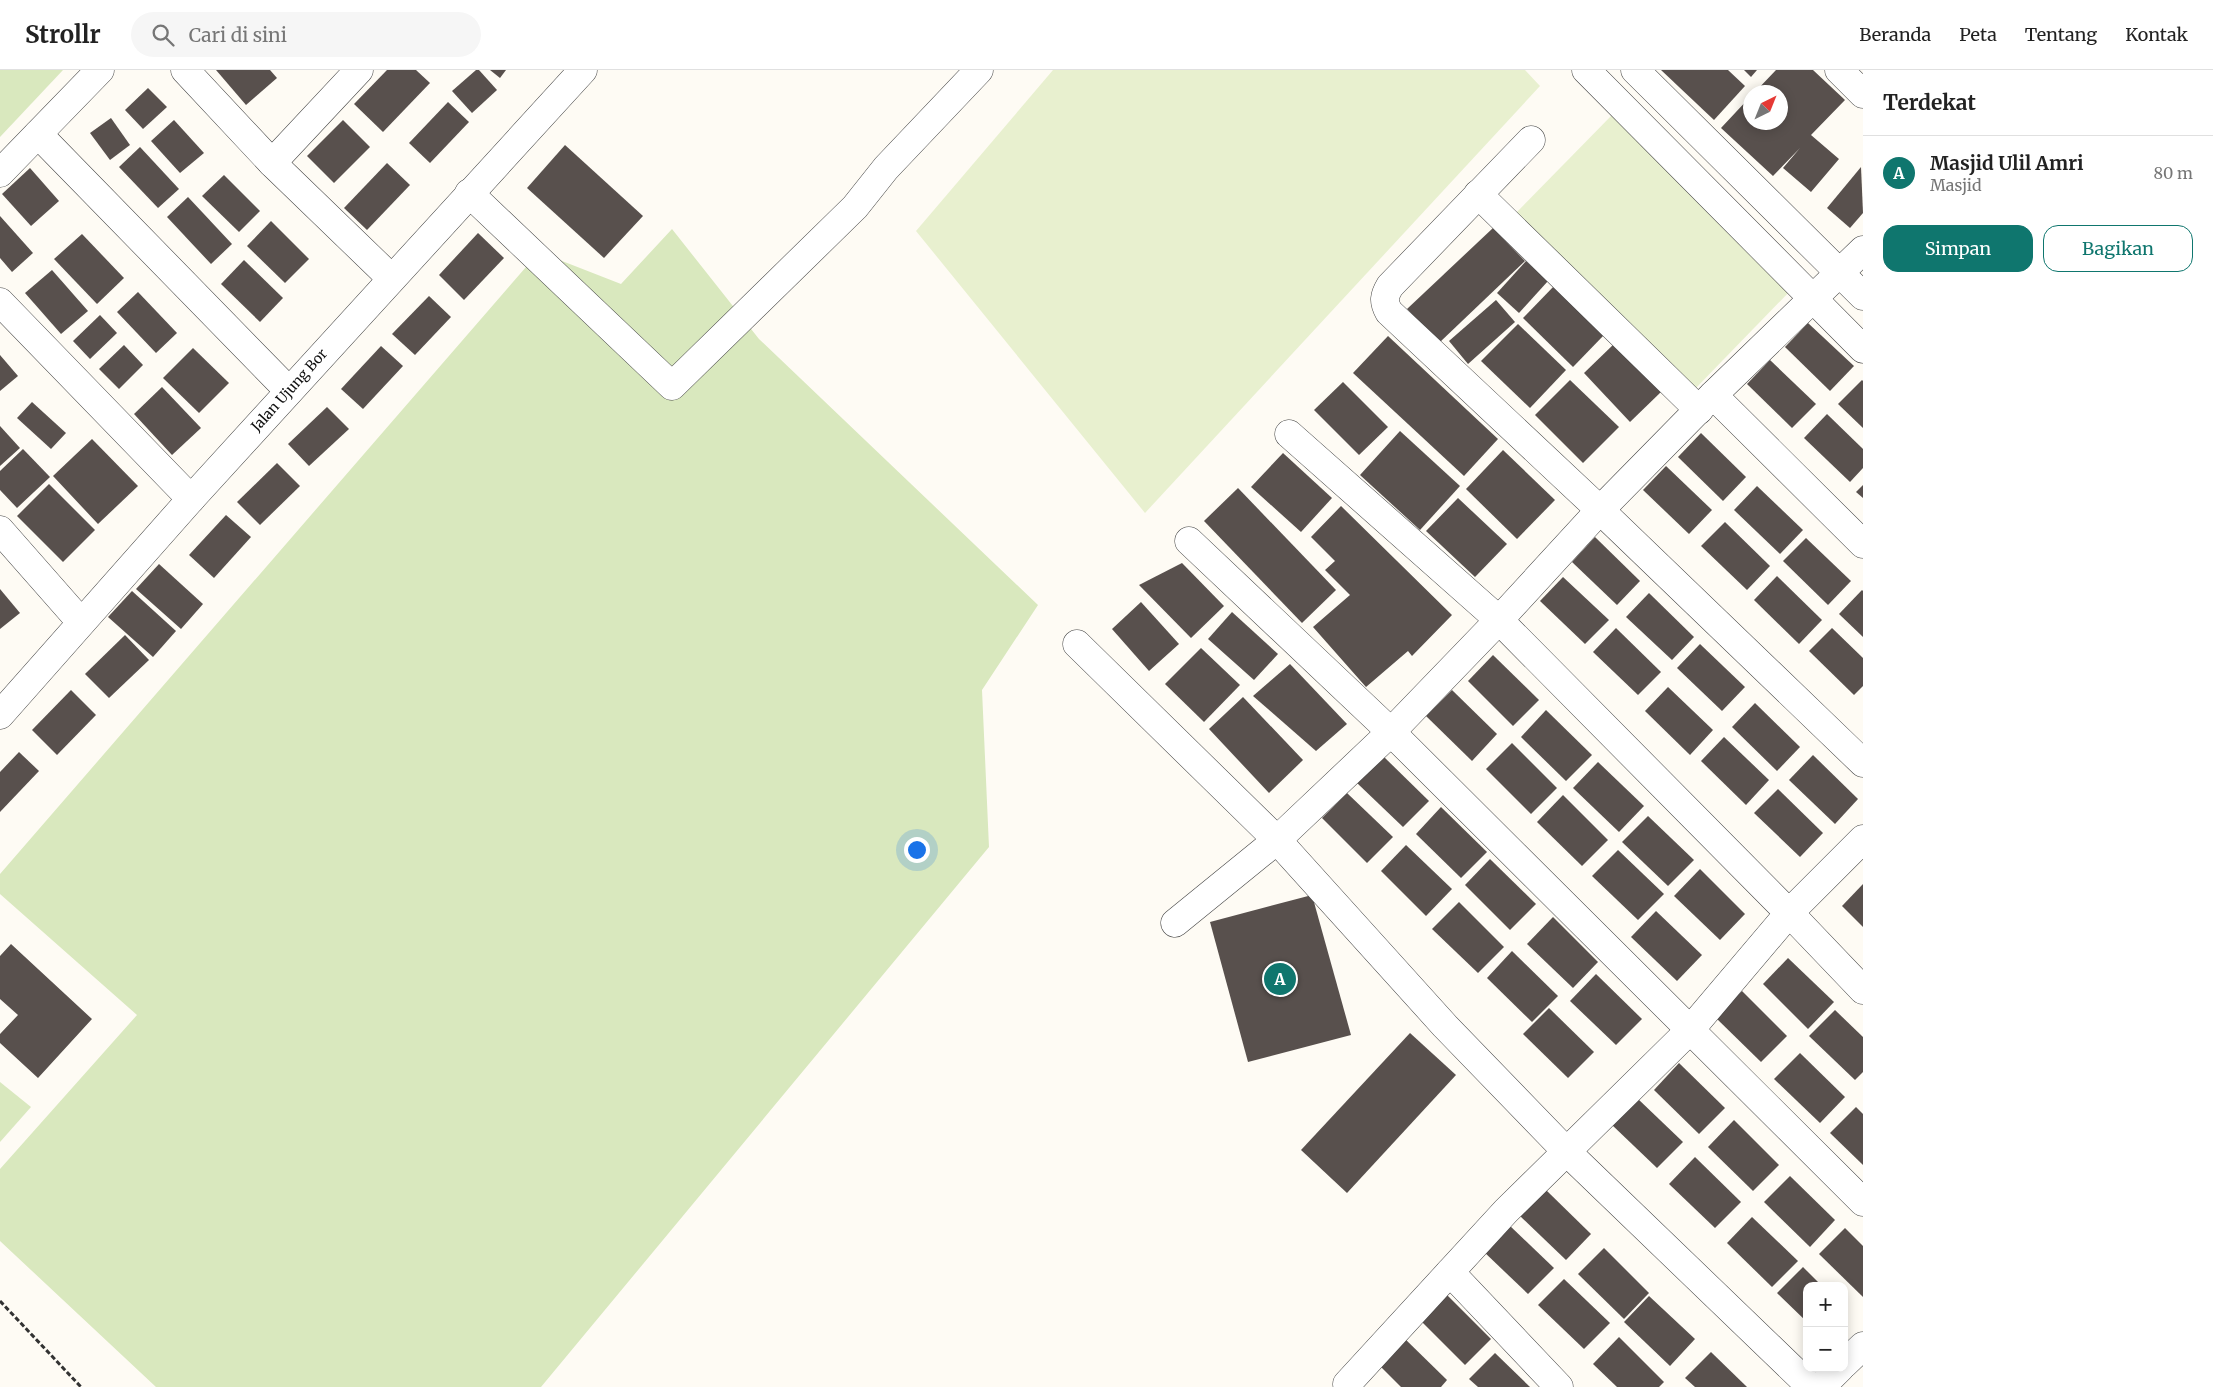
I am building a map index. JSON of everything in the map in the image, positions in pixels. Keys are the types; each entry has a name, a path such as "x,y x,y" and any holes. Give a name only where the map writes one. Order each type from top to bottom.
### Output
{"street":[{"path":"0,173 100,70"},
{"path":"186,70 272,163 391,278"},
{"path":"272,163 359,70"},
{"name":"Jalan Ujung Bor","path":"0,715 80,621 191,498 583,70"},
{"path":"469,193 672,386 855,207 886,168 979,70"},
{"path":"1586,70 1863,349"},
{"path":"1635,70 1863,296"},
{"path":"1839,70 1863,94"},
{"path":"38,134 289,391"},
{"path":"1531,140 1390,286 1385,295 1384,303 1389,312 1600,510 1863,763"},
{"path":"1478,194 1863,544"},
{"path":"1175,923 1277,840 1391,732 1499,620 1600,510 1706,403 1863,250"},
{"path":"0,302 191,498"},
{"path":"1289,434 1499,620 1863,990"},
{"path":"0,530 80,621"},
{"path":"1189,540 1391,732 1863,1202"},
{"path":"1077,644 1277,840 1446,1026 1567,1152 1811,1387"},
{"path":"1347,1386 1506,1212 1690,1030 1794,918 1863,839"},
{"path":"1450,1272 1559,1387"},
{"path":"1848,1360 1863,1346"},
{"path":"1821,1387 1836,1372"}],"path":[{"path":"0,1301 81,1387"}],"green space":[{"path":"0,70 63,70 0,137"},
{"path":"1053,70 1525,70 1540,86 1145,513 916,231"},
{"path":"1613,114 1792,289 1693,391 1513,216"},
{"path":"672,229 759,339 1038,605 982,690 989,847 541,1387 156,1387 0,1241 0,1169 137,1015 0,894 0,874 539,252 621,284"},
{"path":"0,1082 31,1107 0,1142"}],"building":[{"path":"216,70 270,70 277,78 246,105"},
{"path":"387,70 416,70 430,83 383,132 354,104"},
{"path":"476,70 479,70 497,90 472,113 452,91"},
{"path":"490,70 506,70 500,78"},
{"path":"1661,70 1728,70 1744,85 1714,120"},
{"path":"1744,70 1757,70 1751,77"},
{"path":"1776,70 1813,70 1845,100 1811,135 1839,159 1811,192 1783,168 1800,148 1773,176 1721,128 1743,104 1743,130 1788,130 1788,85 1762,85"},
{"path":"148,88 167,107 143,129 125,110"},
{"path":"448,102 469,122 430,163 409,143"},
{"path":"111,118 130,145 110,160 90,133"},
{"path":"174,120 204,153 180,173 151,141"},
{"path":"343,120 370,147 334,183 307,156"},
{"path":"565,145 643,216 604,258 527,188"},
{"path":"140,147 179,189 158,208 119,167"},
{"path":"387,163 410,185 367,230 344,208"},
{"path":"1861,167 1863,213 1850,228 1827,208"},
{"path":"30,168 59,201 31,226 2,194"},
{"path":"224,175 260,211 239,232 202,196"},
{"path":"188,197 232,244 211,264 167,217"},
{"path":"0,216 33,253 12,272 0,258"},
{"path":"271,221 309,259 285,283 247,246"},
{"path":"1493,228 1525,261 1439,343 1407,309"},
{"path":"478,233 504,258 464,300 439,275"},
{"path":"82,234 124,278 97,304 54,259"},
{"path":"244,260 283,298 260,322 221,284"},
{"path":"1526,261 1548,281 1519,313 1497,293"},
{"path":"52,270 88,311 61,334 25,293"},
{"path":"1555,285 1605,334 1573,367 1523,318"},
{"path":"138,292 177,333 156,353 117,312"},
{"path":"429,296 451,317 415,355 392,334"},
{"path":"1496,300 1515,322 1468,364 1449,341"},
{"path":"100,315 117,333 90,359 73,341"},
{"path":"1808,323 1854,366 1830,391 1785,347"},
{"path":"1518,324 1566,370 1530,408 1481,361"},
{"path":"1388,336 1498,439 1464,476 1353,373"},
{"path":"1615,343 1661,392 1630,422 1584,373"},
{"path":"124,345 143,365 119,389 99,369"},
{"path":"381,346 403,366 363,409 341,389"},
{"path":"193,348 229,383 199,413 163,378"},
{"path":"0,355 18,376 0,391"},
{"path":"1770,360 1816,404 1792,428 1747,384"},
{"path":"1570,380 1619,427 1583,463 1535,415"},
{"path":"1863,381 1863,428 1838,404"},
{"path":"1343,382 1388,427 1359,455 1314,410"},
{"path":"162,387 201,428 172,455 134,414"},
{"path":"32,402 66,433 51,449 17,418"},
{"path":"327,407 349,429 309,466 288,444"},
{"path":"1827,414 1863,449 1863,468 1850,482 1804,438"},
{"path":"0,426 20,448 0,466"},
{"path":"1400,431 1460,486 1420,530 1360,475"},
{"path":"1701,433 1746,477 1723,501 1678,457"},
{"path":"92,439 138,486 98,524 53,476"},
{"path":"23,449 50,477 17,508 0,490 0,471"},
{"path":"1503,450 1555,500 1517,539 1466,489"},
{"path":"1283,453 1332,498 1301,532 1251,487"},
{"path":"277,463 300,486 260,525 237,502"},
{"path":"1666,466 1712,510 1689,534 1643,490"},
{"path":"49,484 95,530 63,562 17,516"},
{"path":"1863,485 1863,498 1856,492"},
{"path":"1757,486 1803,530 1780,554 1734,510"},
{"path":"1238,488 1336,590 1302,623 1204,521"},
{"path":"1458,498 1507,544 1475,577 1426,531"},
{"path":"1341,506 1452,615 1412,656 1408,651 1366,687 1313,627 1350,595 1325,570 1335,561 1311,537"},
{"path":"226,515 251,537 214,578 189,555"},
{"path":"1725,522 1770,566 1747,590 1701,546"},
{"path":"1595,537 1640,581 1617,605 1572,562"},
{"path":"1806,538 1851,581 1828,605 1783,561"},
{"path":"1182,563 1224,606 1191,638 1139,585"},
{"path":"159,564 203,604 181,629 136,589"},
{"path":"1777,576 1822,620 1799,644 1754,600"},
{"path":"1563,577 1609,620 1585,644 1540,601"},
{"path":"0,589 20,613 0,629"},
{"path":"132,591 176,631 153,657 108,617"},
{"path":"1863,591 1863,637 1839,614"},
{"path":"1649,593 1694,637 1672,660 1626,617"},
{"path":"1141,602 1179,644 1149,671 1112,629"},
{"path":"1232,612 1278,654 1254,680 1208,639"},
{"path":"1616,628 1661,672 1638,695 1593,652"},
{"path":"1832,628 1863,658 1863,686 1854,695 1809,651"},
{"path":"125,635 149,660 109,698 85,674"},
{"path":"1700,644 1745,687 1722,711 1677,668"},
{"path":"1201,648 1240,685 1204,722 1165,684"},
{"path":"1493,655 1539,700 1513,726 1468,681"},
{"path":"1290,664 1347,724 1316,751 1253,696"},
{"path":"1668,687 1713,730 1690,755 1645,711"},
{"path":"71,690 96,715 57,755 32,730"},
{"path":"1452,690 1497,734 1472,761 1426,716"},
{"path":"1243,697 1303,760 1269,793 1209,729"},
{"path":"1755,703 1800,747 1777,771 1732,727"},
{"path":"1546,710 1592,755 1566,781 1521,737"},
{"path":"1724,737 1769,780 1746,805 1701,761"},
{"path":"1512,743 1557,788 1531,814 1486,769"},
{"path":"19,752 39,771 0,812 0,772"},
{"path":"1813,755 1858,799 1835,824 1789,780"},
{"path":"1383,756 1429,801 1403,827 1357,783"},
{"path":"1598,762 1644,806 1619,832 1573,788"},
{"path":"1778,789 1823,833 1800,857 1754,813"},
{"path":"1347,793 1393,837 1367,863 1322,818"},
{"path":"1563,795 1608,840 1582,866 1537,822"},
{"path":"1441,807 1487,852 1461,878 1416,834"},
{"path":"1648,816 1694,860 1668,886 1622,842"},
{"path":"1406,845 1452,889 1426,916 1381,871"},
{"path":"1618,850 1664,894 1638,920 1592,876"},
{"path":"1490,859 1536,904 1510,930 1465,885"},
{"path":"1700,869 1745,914 1720,940 1674,896"},
{"path":"1863,884 1863,927 1842,906"},
{"path":"1312,895 1351,1035 1248,1062 1210,922"},
{"path":"1459,902 1504,947 1478,973 1432,929"},
{"path":"1656,911 1702,955 1677,981 1631,937"},
{"path":"1553,917 1598,962 1573,988 1527,944"},
{"path":"11,944 92,1019 38,1078 0,1043 0,1034 18,1015 0,999 0,956"},
{"path":"1512,951 1558,996 1532,1022 1487,978"},
{"path":"1788,958 1834,1002 1808,1029 1763,984"},
{"path":"1596,974 1642,1019 1616,1045 1570,1001"},
{"path":"1742,991 1787,1036 1761,1062 1716,1018"},
{"path":"1549,1008 1594,1052 1568,1078 1523,1034"},
{"path":"1835,1010 1863,1037 1863,1072 1855,1080 1809,1036"},
{"path":"1410,1033 1456,1075 1347,1193 1301,1150"},
{"path":"1800,1053 1845,1097 1820,1123 1774,1079"},
{"path":"1679,1063 1725,1108 1699,1134 1654,1090"},
{"path":"1637,1098 1683,1142 1657,1168 1611,1124"},
{"path":"1856,1107 1863,1114 1863,1165 1830,1133"},
{"path":"1734,1120 1779,1165 1753,1191 1708,1147"},
{"path":"1695,1157 1741,1202 1715,1228 1669,1184"},
{"path":"1790,1176 1835,1220 1810,1247 1764,1202"},
{"path":"1546,1190 1591,1234 1566,1260 1520,1216"},
{"path":"1752,1217 1798,1261 1772,1287 1727,1243"},
{"path":"1508,1224 1554,1268 1528,1294 1482,1250"},
{"path":"1845,1228 1863,1246 1863,1297 1848,1282 1819,1254"},
{"path":"1604,1248 1649,1293 1624,1319 1578,1274"},
{"path":"1803,1267 1818,1282 1803,1282 1803,1318 1777,1293"},
{"path":"1564,1279 1610,1323 1584,1349 1538,1305"},
{"path":"1446,1294 1491,1339 1465,1365 1420,1320"},
{"path":"1649,1296 1695,1339 1670,1366 1624,1322"},
{"path":"1402,1336 1447,1380 1441,1387 1401,1387 1376,1362"},
{"path":"1619,1337 1664,1382 1659,1387 1617,1387 1593,1364"},
{"path":"1711,1352 1747,1387 1695,1387 1685,1378"},
{"path":"1495,1353 1530,1387 1478,1387 1469,1379"}],"place":[{"name":"Masjid Ulil Amri","path":"1280,979"}]}
